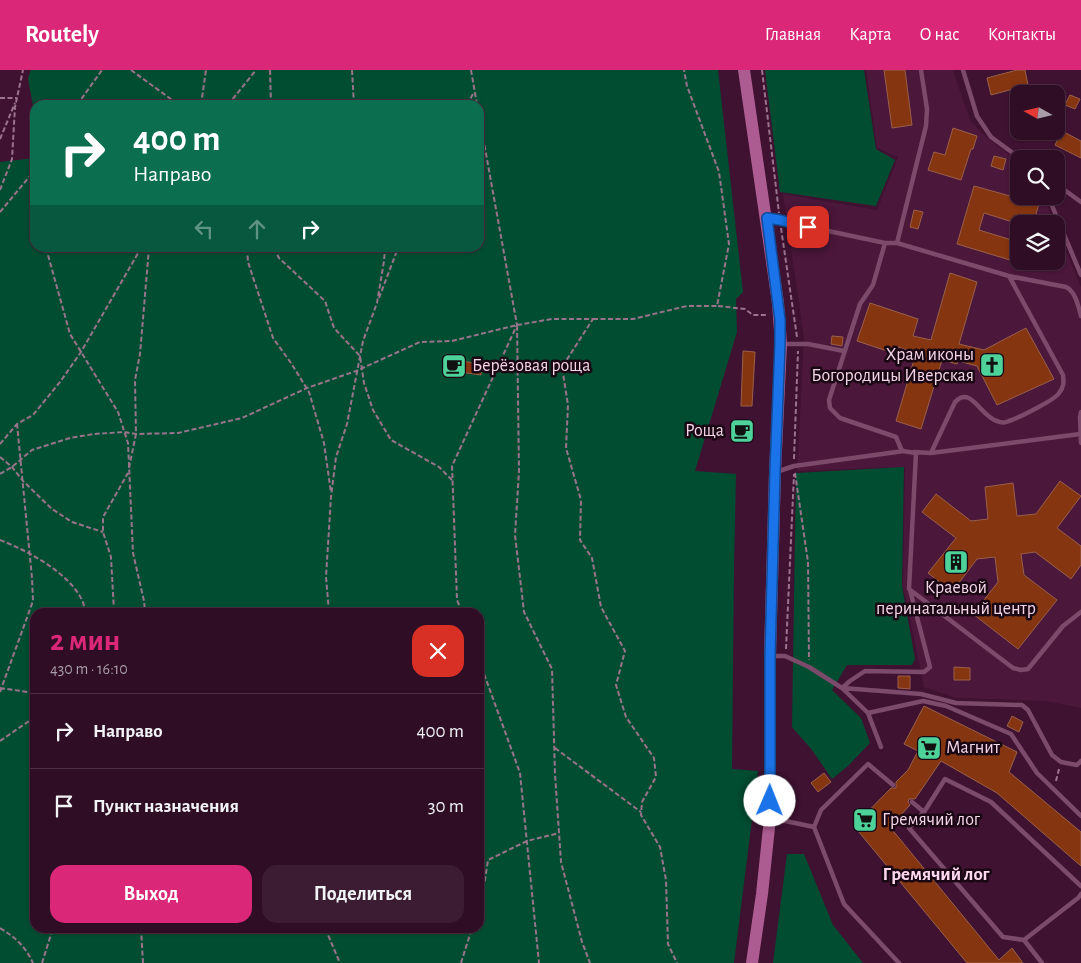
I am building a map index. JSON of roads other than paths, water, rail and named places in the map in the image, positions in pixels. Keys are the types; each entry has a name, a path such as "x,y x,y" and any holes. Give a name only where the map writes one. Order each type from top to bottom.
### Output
{"main road":[{"path":"744,70 767,218 779,311 780,344 770,656 770,818 752,963"}],"lane":[{"path":"896,243 926,126 927,109 921,70"},
{"path":"963,70 976,116 991,137 1010,151"},
{"path":"1065,190 1081,202"},
{"path":"1052,205 1081,274"},
{"path":"767,218 885,243 896,243 1009,276 1066,287 1074,293 1081,316"},
{"path":"885,243 872,285 860,304 829,400 830,408 840,418 896,437 902,451"},
{"path":"931,453 959,397 969,396 980,409 995,420 1007,422 1056,398 1063,387 1063,375 1009,276"},
{"path":"780,344 808,344 844,351"},
{"path":"1081,412 1081,443"},
{"path":"775,472 794,466 902,451 931,453 1080,434"},
{"path":"842,688 865,671 924,672 930,667 909,589 916,453"},
{"path":"909,589 1013,668 1022,670 1028,669 1063,626 1081,612"},
{"path":"770,656 786,656 809,667 842,688 868,713 881,747"},
{"path":"842,688 921,694 956,703 1022,705 1028,710 1052,755 1061,762 1077,765 1081,761"},
{"path":"868,713 923,701 946,706 1011,734 1037,774 1081,816"},
{"path":"893,785 868,764 821,810 814,827 844,904 899,963"},
{"path":"1042,963 1024,940 1003,937 909,828 924,812 945,780 991,802 1081,886"},
{"path":"912,802 924,812"},
{"path":"770,818 814,827"},
{"path":"1024,940 1081,894"}],"place":[{"name":"Храм иконы Богородицы Иверская","path":"992,365"},
{"name":"Берёзовая роща","path":"454,366"},
{"name":"Роща","path":"742,431"},
{"name":"Краевой перинатальный центр","path":"956,562"},
{"name":"Магнит","path":"929,748"},
{"name":"Гремячий лог","path":"865,820"}],"district":[{"name":"Гремячий лог","path":"936,874"}]}
